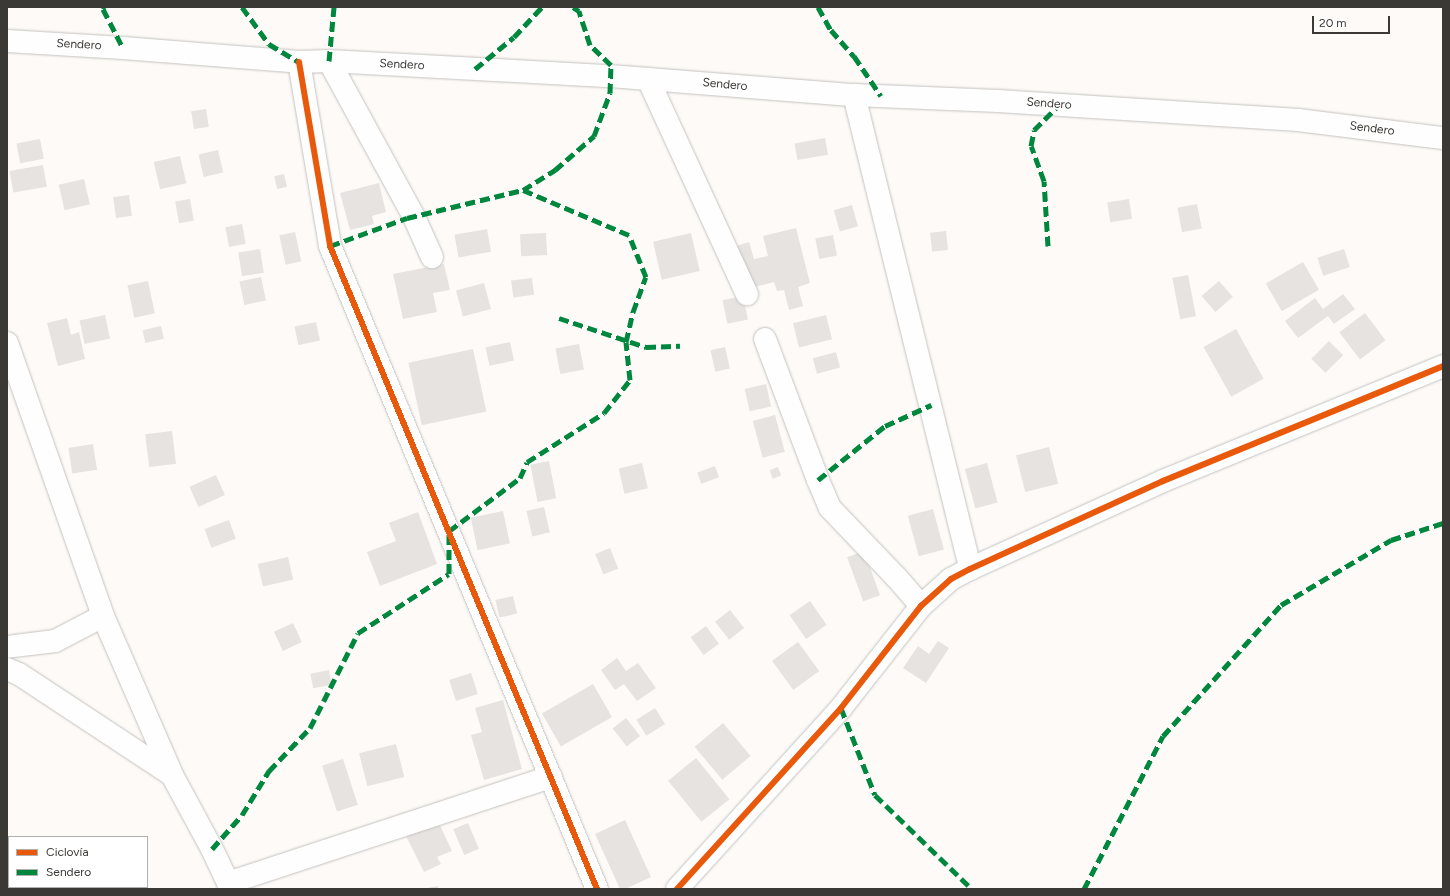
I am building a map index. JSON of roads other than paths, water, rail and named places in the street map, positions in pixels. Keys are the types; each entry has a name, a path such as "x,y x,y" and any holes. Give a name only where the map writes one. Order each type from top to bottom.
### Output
{"street":[{"name":"Sendero","path":"7,41 123,48 299,62 329,61 648,79 854,95 998,101 1298,120 1443,138"},
{"path":"329,61 414,217 432,257"},
{"path":"299,62 330,246 597,889"},
{"path":"648,79 747,294"},
{"path":"854,95 970,569"},
{"path":"765,339 830,508 862,540 921,606"},
{"path":"7,343 103,616 172,775 212,849 229,886 551,777"},
{"path":"677,889 841,708 921,606 951,579 1164,481 1443,366"},
{"path":"7,647 55,641 103,616"},
{"path":"7,669 18,674 172,775"}]}
